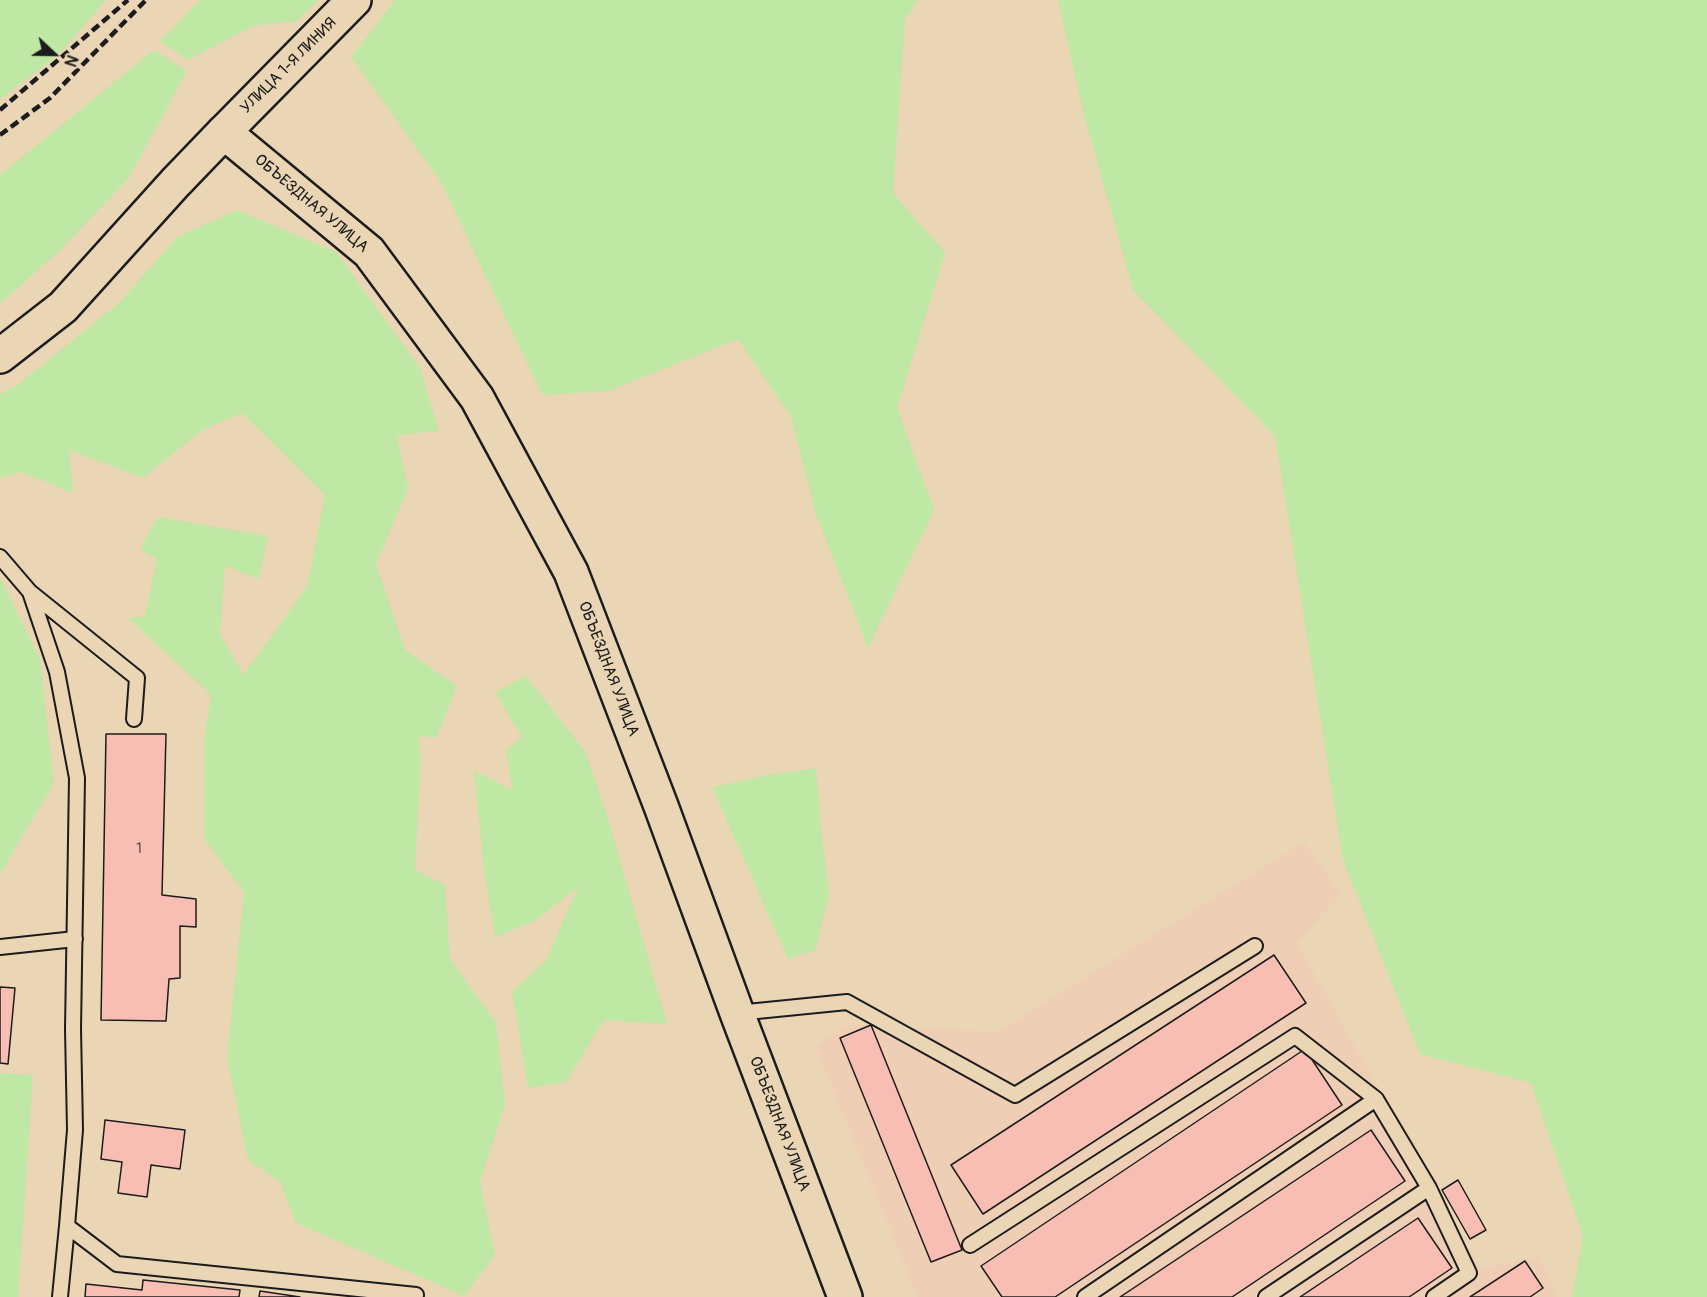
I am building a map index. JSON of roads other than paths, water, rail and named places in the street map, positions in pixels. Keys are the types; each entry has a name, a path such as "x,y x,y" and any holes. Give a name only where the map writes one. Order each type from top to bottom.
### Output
{"main road":[{"name":"УЛИЦА 1-Я ЛИНИЯ","path":"0,356 63,308 175,183 354,0"},
{"name":"ОБЪЕЗДНАЯ УЛИЦА","path":"224,132 369,252 477,398 571,572 845,1297"}],"lane":[{"path":"0,557 30,592 137,678 134,719"},
{"path":"30,592 57,672 77,778 73,1029 75,1130 60,1297"},
{"path":"0,947 75,939"},
{"path":"737,1013 847,1002 1015,1095 1255,946"},
{"path":"970,1245 1295,1036 1376,1099 1429,1188 1469,1273 1434,1297"},
{"path":"1085,1297 1376,1099"},
{"path":"1266,1297 1429,1188"},
{"path":"67,1226 117,1264 416,1295"}],"railway":[{"path":"0,110 128,0"},
{"path":"0,135 50,98 146,0"}]}
